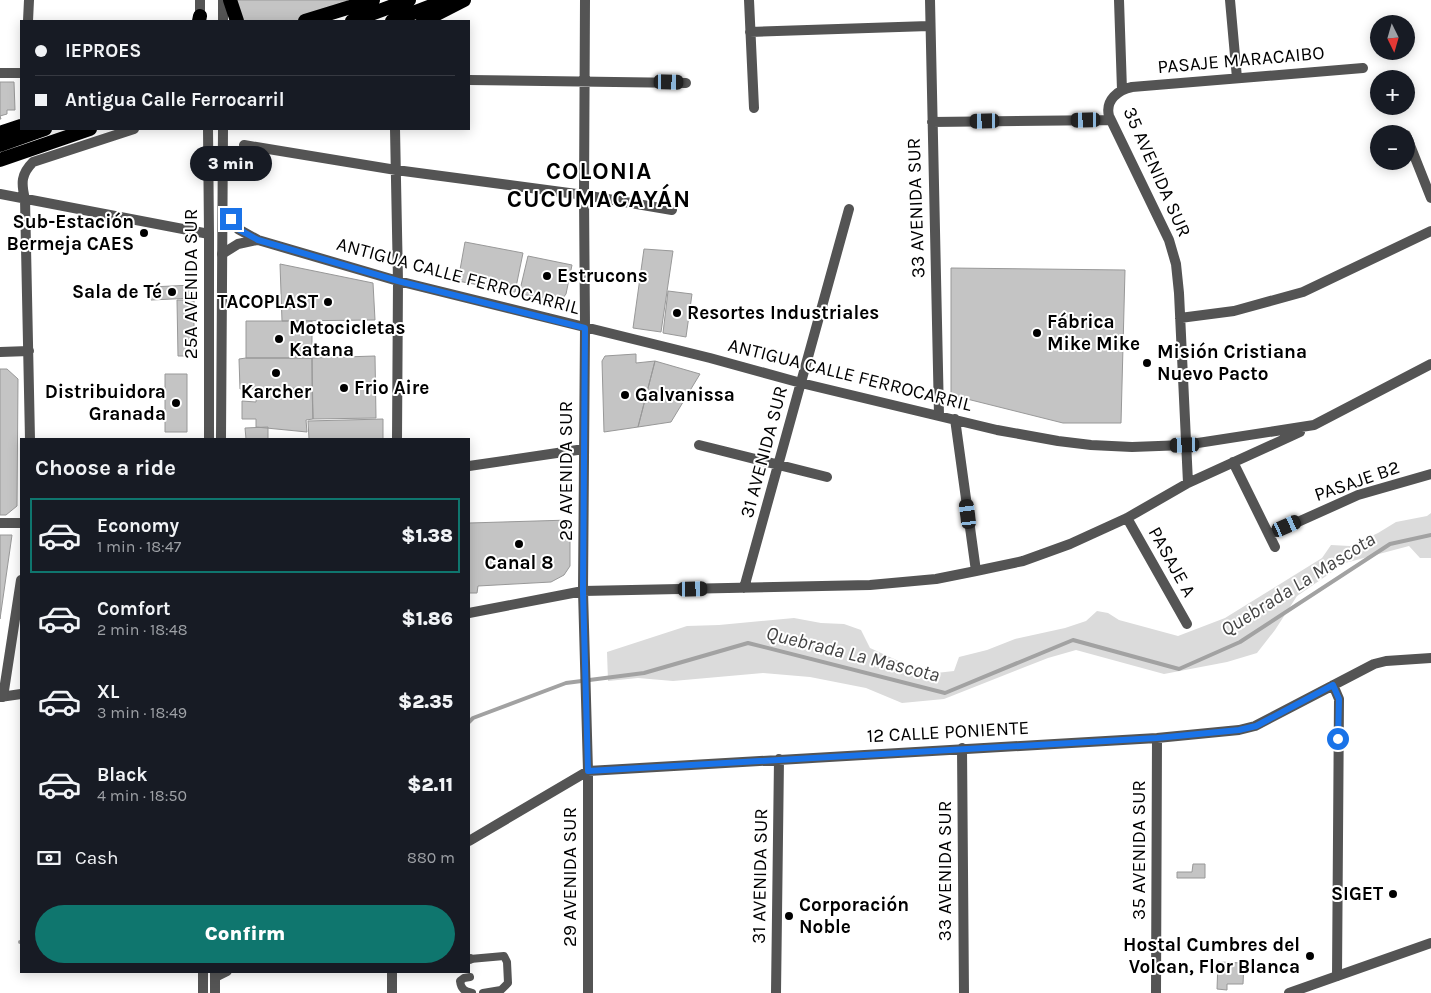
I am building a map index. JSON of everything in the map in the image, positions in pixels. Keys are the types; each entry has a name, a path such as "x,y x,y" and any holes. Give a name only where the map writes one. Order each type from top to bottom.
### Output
{"highway":[{"path":"230,0 237,20"},
{"path":"308,20 373,0"},
{"path":"358,19 408,0"},
{"path":"395,20 447,0"},
{"path":"425,20 464,0"},
{"path":"0,133 20,126"},
{"path":"0,145 43,130"},
{"path":"0,160 87,130"}],"street":[{"path":"28,20 29,0"},
{"path":"200,0 200,20"},
{"path":"223,0 223,20"},
{"path":"749,0 754,108"},
{"name":"33 AVENIDA SUR","path":"930,0 929,26 939,416"},
{"name":"35 AVENIDA SUR","path":"1118,0 1122,90 1112,99 1108,110 1111,120 1170,240 1176,264 1188,483"},
{"path":"1230,0 1237,78"},
{"name":"29 AVENIDA SUR","path":"584,3 585,328 583,591 588,771 588,993"},
{"path":"750,32 929,26"},
{"name":"PASAJE MARACAIBO","path":"1122,90 1132,87 1363,68"},
{"path":"0,73 20,73"},
{"path":"470,80 686,83"},
{"path":"932,122 1111,120"},
{"path":"30,438 25,199 22,178 26,169 33,162 131,130"},
{"name":"25A AVENIDA SUR","path":"208,130 209,438"},
{"name":"25A AVENIDA SUR","path":"221,438 223,130"},
{"path":"395,130 398,281 397,438"},
{"path":"244,145 396,170 584,195 672,210"},
{"path":"1415,157 1431,198"},
{"path":"0,194 209,234"},
{"name":"31 AVENIDA SUR","path":"744,588 849,209"},
{"name":"ANTIGUA CALLE FERROCARRIL","path":"223,210 238,229 258,240 398,281 710,358 801,383 997,430 1067,442 1132,447 1185,445 1314,425 1431,364"},
{"path":"1180,318 1234,311 1303,292 1431,231"},
{"path":"222,254 238,244 258,240"},
{"path":"0,352 29,351"},
{"path":"955,419 976,571"},
{"path":"470,613 583,591 870,586 936,579 1022,561 1055,550 1127,518 1188,483 1314,425"},
{"path":"699,445 827,477"},
{"path":"470,466 584,449"},
{"path":"1233,462 1275,546"},
{"name":"PASAJE B2","path":"1269,535 1358,495 1431,474"},
{"name":"PASAJE A","path":"1127,518 1187,624"},
{"path":"0,523 20,523"},
{"path":"20,586 2,697 20,694"},
{"name":"12 CALLE PONIENTE","path":"470,839 588,771 1157,738 1239,730 1256,726 1374,664 1386,661 1431,658"},
{"path":"1333,685 1339,699 1337,976"},
{"name":"35 AVENIDA SUR","path":"1156,993 1157,738"},
{"name":"33 AVENIDA SUR","path":"962,748 964,993"},
{"name":"31 AVENIDA SUR","path":"776,993 779,759"},
{"path":"1288,993 1431,943"},
{"path":"203,973 203,993"},
{"path":"392,973 392,993"},
{"path":"215,974 215,993"}],"lane":[{"path":"470,959 504,956 507,962 508,983 501,990 483,993"},
{"path":"470,977 460,981 464,990 472,993"}],"shaded area":[{"path":"1431,513 1431,558 1420,558 1409,546 1345,563 1297,596 1275,630 1257,653 1227,662 1164,674 1076,650 1048,658 944,699 902,703 866,688 810,677 763,673 673,681 638,678 608,681 607,652 687,626 794,618 821,623 844,624 861,630 870,648 927,674 954,671 959,657 987,650 1015,639 1065,628 1086,621 1097,611 1108,613 1119,620 1178,636 1225,618 1322,558 1331,545 1350,546 1396,522 1427,516"}],"building":[{"path":"234,0 346,0 351,3 299,20 241,20"},
{"path":"0,82 14,82 15,110 7,110 7,114 0,116"},
{"path":"465,242 523,253 515,292 458,281"},
{"path":"644,249 673,251 661,332 633,328"},
{"name":"Estrucons","path":"528,256 572,265 566,294 563,298 556,299 519,294"},
{"name":"TACOPLAST","path":"280,264 373,283 375,320 282,321"},
{"name":"Fábrica Mike Mike","path":"951,268 1125,270 1121,423 1063,423 951,395"},
{"name":"Sala de Té","path":"194,285 194,298 151,300 150,287"},
{"name":"Resortes Industriales","path":"668,291 692,294 686,337 663,333"},
{"path":"177,300 194,300 194,356 178,356"},
{"name":"Motocicletas Katana","path":"246,321 312,321 312,358 246,358"},
{"name":"Galvanissa","path":"636,354 636,363 655,361 638,427 604,432 602,361 605,356"},
{"name":"Frio Aire","path":"375,356 376,418 313,419 312,358"},
{"name":"Karcher","path":"312,358 312,388 240,389 239,359"},
{"path":"655,361 700,374 671,422 638,427"},
{"path":"0,369 7,369 18,379 17,506 6,515 0,515"},
{"name":"Distribuidora Granada","path":"165,374 187,374 187,432 165,432"},
{"path":"312,388 313,419 306,420 307,432 256,427 256,419 242,419 242,401 256,402 257,389"},
{"path":"383,419 383,438 309,438 308,421"},
{"path":"268,427 268,438 246,438 245,428"},
{"name":"Canal 8","path":"570,520 570,566 564,575 551,582 478,586 477,593 470,593 470,523"},
{"path":"0,535 12,535 0,619"},
{"path":"1193,864 1205,864 1205,878 1177,878 1177,872 1192,872"},
{"path":"1218,962 1244,963 1243,984 1227,984 1227,990 1217,989"}],"waterway":[{"name":"Quebrada La Mascota","path":"470,721 473,718 566,683 644,673 748,643 945,693 1073,640 1179,669 1240,642 1390,544 1431,535"}],"place":[{"name":"Sub-Estación Bermeja CAES","path":"144,233"},
{"name":"Estrucons","path":"547,276"},
{"name":"Sala de Té","path":"172,292"},
{"name":"TACOPLAST","path":"328,302"},
{"name":"Resortes Industriales","path":"677,313"},
{"name":"Fábrica Mike Mike","path":"1037,333"},
{"name":"Motocicletas Katana","path":"279,339"},
{"name":"Misión Cristiana Nuevo Pacto","path":"1147,363"},
{"name":"Karcher","path":"276,373"},
{"name":"Frio Aire","path":"344,388"},
{"name":"Galvanissa","path":"625,395"},
{"name":"Distribuidora Granada","path":"176,403"},
{"name":"Canal 8","path":"519,544"},
{"name":"SIGET","path":"1393,894"},
{"name":"Corporación Noble","path":"789,916"},
{"name":"Hostal Cumbres del Volcan, Flor Blanca","path":"1310,956"}],"district":[{"name":"COLONIA CUCUMACAYÁN","path":"599,185"}],"route":[{"path":"231,219 238,229 258,240 398,281 585,328 583,591 588,771 1157,738 1239,730 1256,726 1333,685 1339,699 1338,739"}]}
